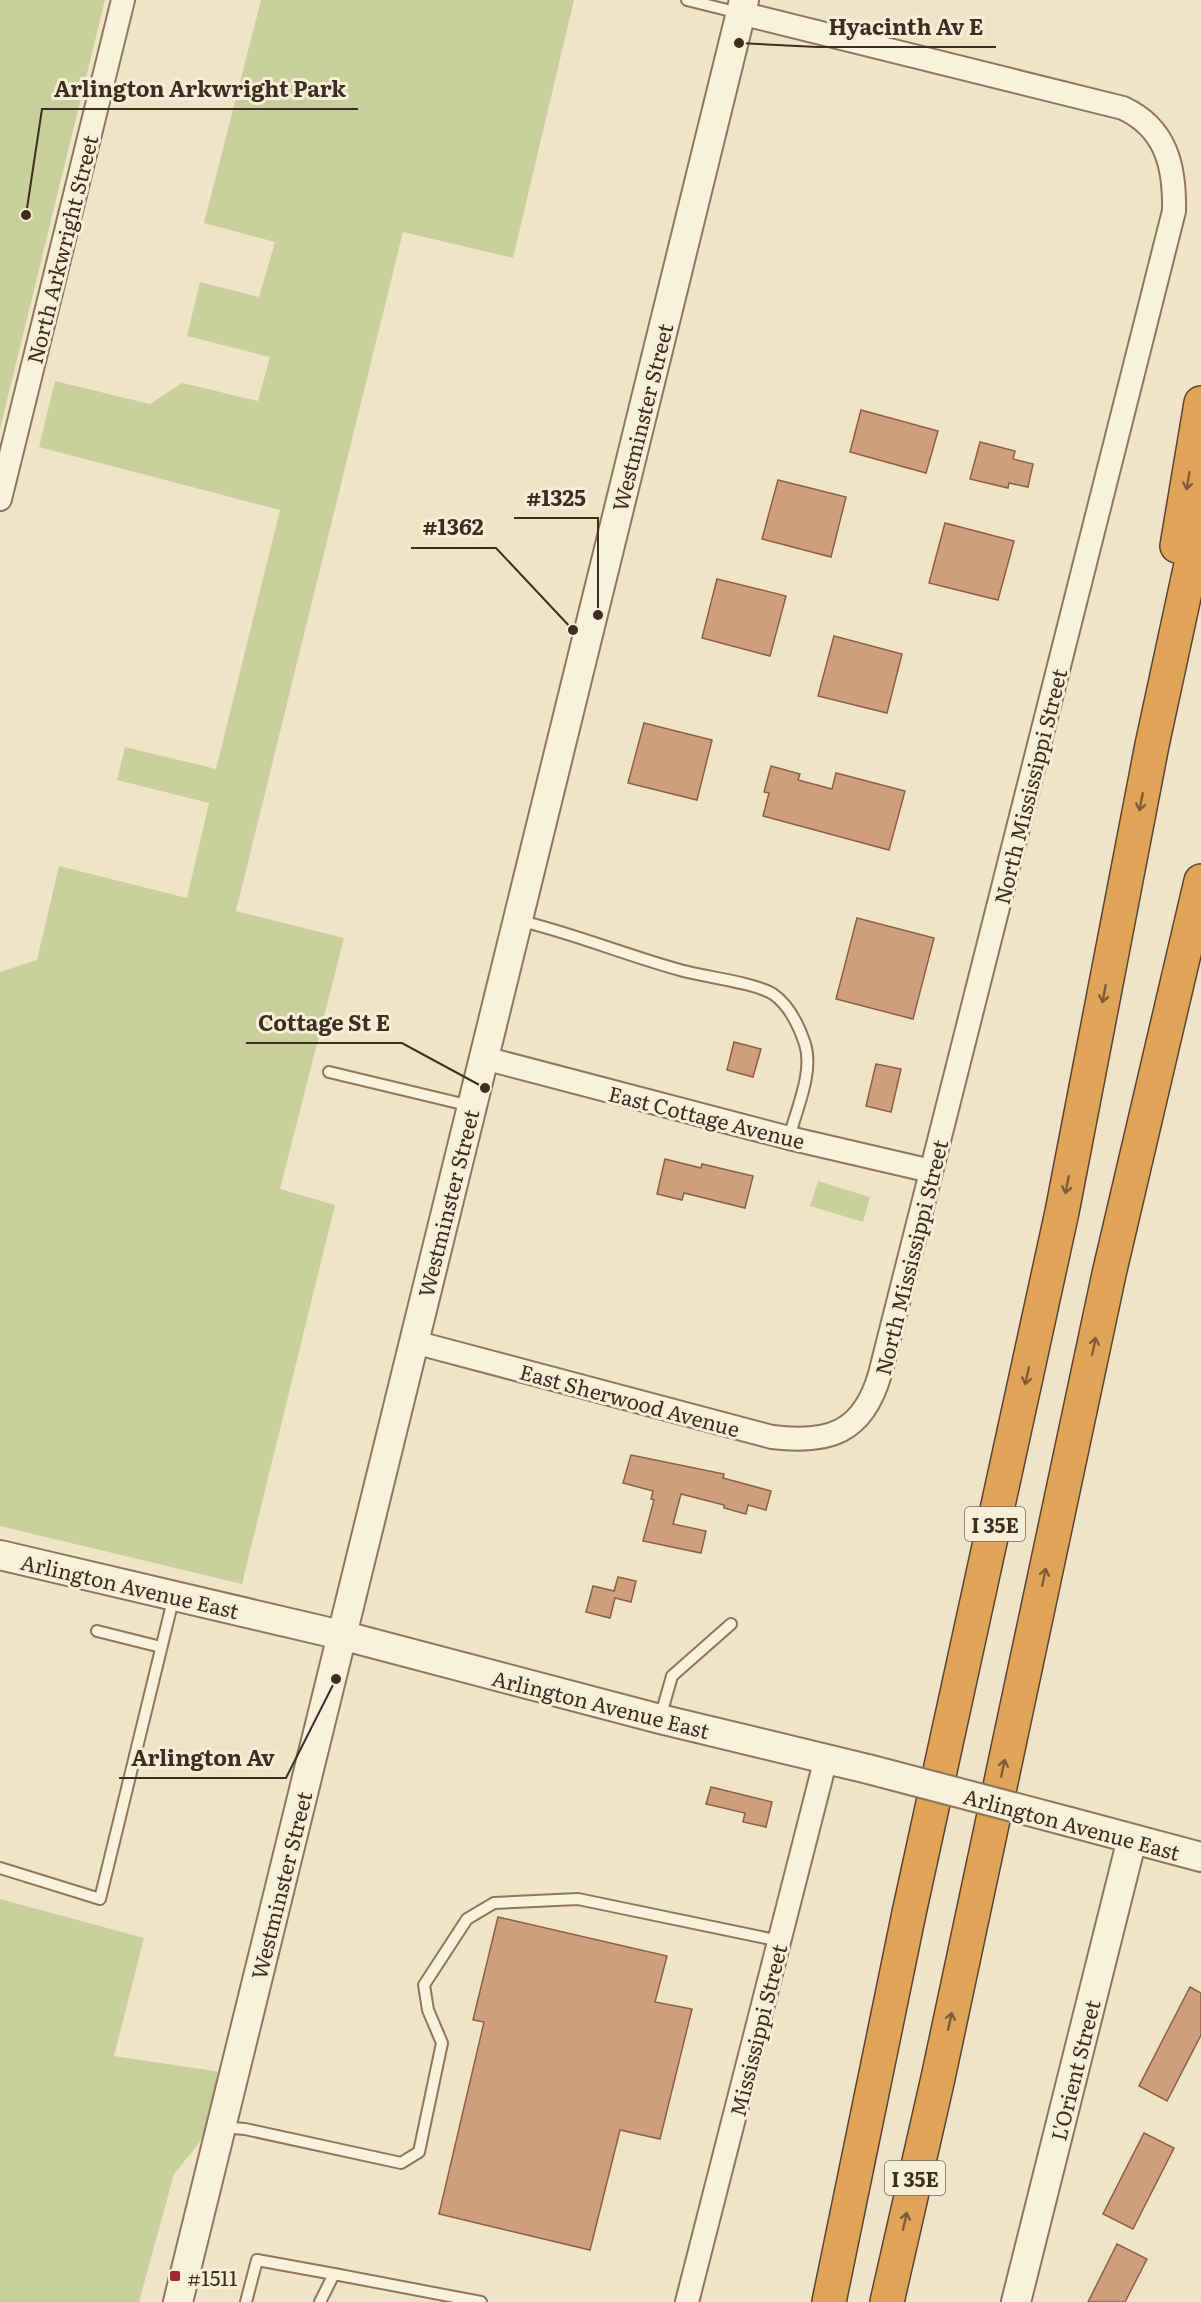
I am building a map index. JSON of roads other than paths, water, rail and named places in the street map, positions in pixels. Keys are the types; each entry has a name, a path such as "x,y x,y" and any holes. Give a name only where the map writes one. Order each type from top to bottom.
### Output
{"highway":[{"path":"1152,745 1159,651 1201,403"},
{"name":"I 35E","path":"829,2302 909,1913 1062,1212 1152,745 1201,518"},
{"name":"I 35E","path":"886,2302 940,2066 1109,1274 1201,881"}],"street":[{"name":"North Arkwright Street","path":"0,499 123,0"},
{"name":"North Mississippi Street","path":"742,7 1100,102 1137,115 1158,135 1173,179 1174,211 874,1396 862,1413 845,1427"},
{"name":"Westminster Street","path":"178,2302 742,7"},
{"name":"East Cottage Avenue","path":"484,1059 789,1138 931,1171"},
{"name":"East Sherwood Avenue","path":"414,1342 772,1437 814,1440 826,1437 845,1427"},
{"name":"Arlington Avenue East","path":"0,1555 341,1635 660,1719 826,1758 1201,1857"},
{"name":"Mississippi Street","path":"687,2302 826,1758"},
{"name":"L'Orient Street","path":"1016,2302 1132,1839"}],"lane":[{"path":"687,0 742,7"},
{"path":"517,920 560,931 639,958 763,990 782,1001 793,1018 807,1056 805,1079 789,1138"},
{"path":"330,1072 471,1106"},
{"path":"0,1868 100,1899 174,1596"},
{"path":"660,1719 672,1676 731,1624"},
{"path":"97,1631 161,1647"},
{"path":"221,2127 401,2163 419,2152 442,2043 428,2010 424,1985 467,1919 494,1904 578,1899 780,1941"},
{"path":"246,2302 257,2260 481,2302"},
{"path":"320,2302 334,2274"}],"place":[{"name":"Hyacinth Av E","path":"739,43"},
{"name":"Arlington Arkwright Park","path":"26,215"},
{"name":"#1325","path":"598,615"},
{"name":"#1362","path":"573,630"},
{"name":"Cottage St E","path":"485,1088"},
{"name":"Arlington Av","path":"336,1679"},
{"name":"#1511","path":"175,2276"}]}
